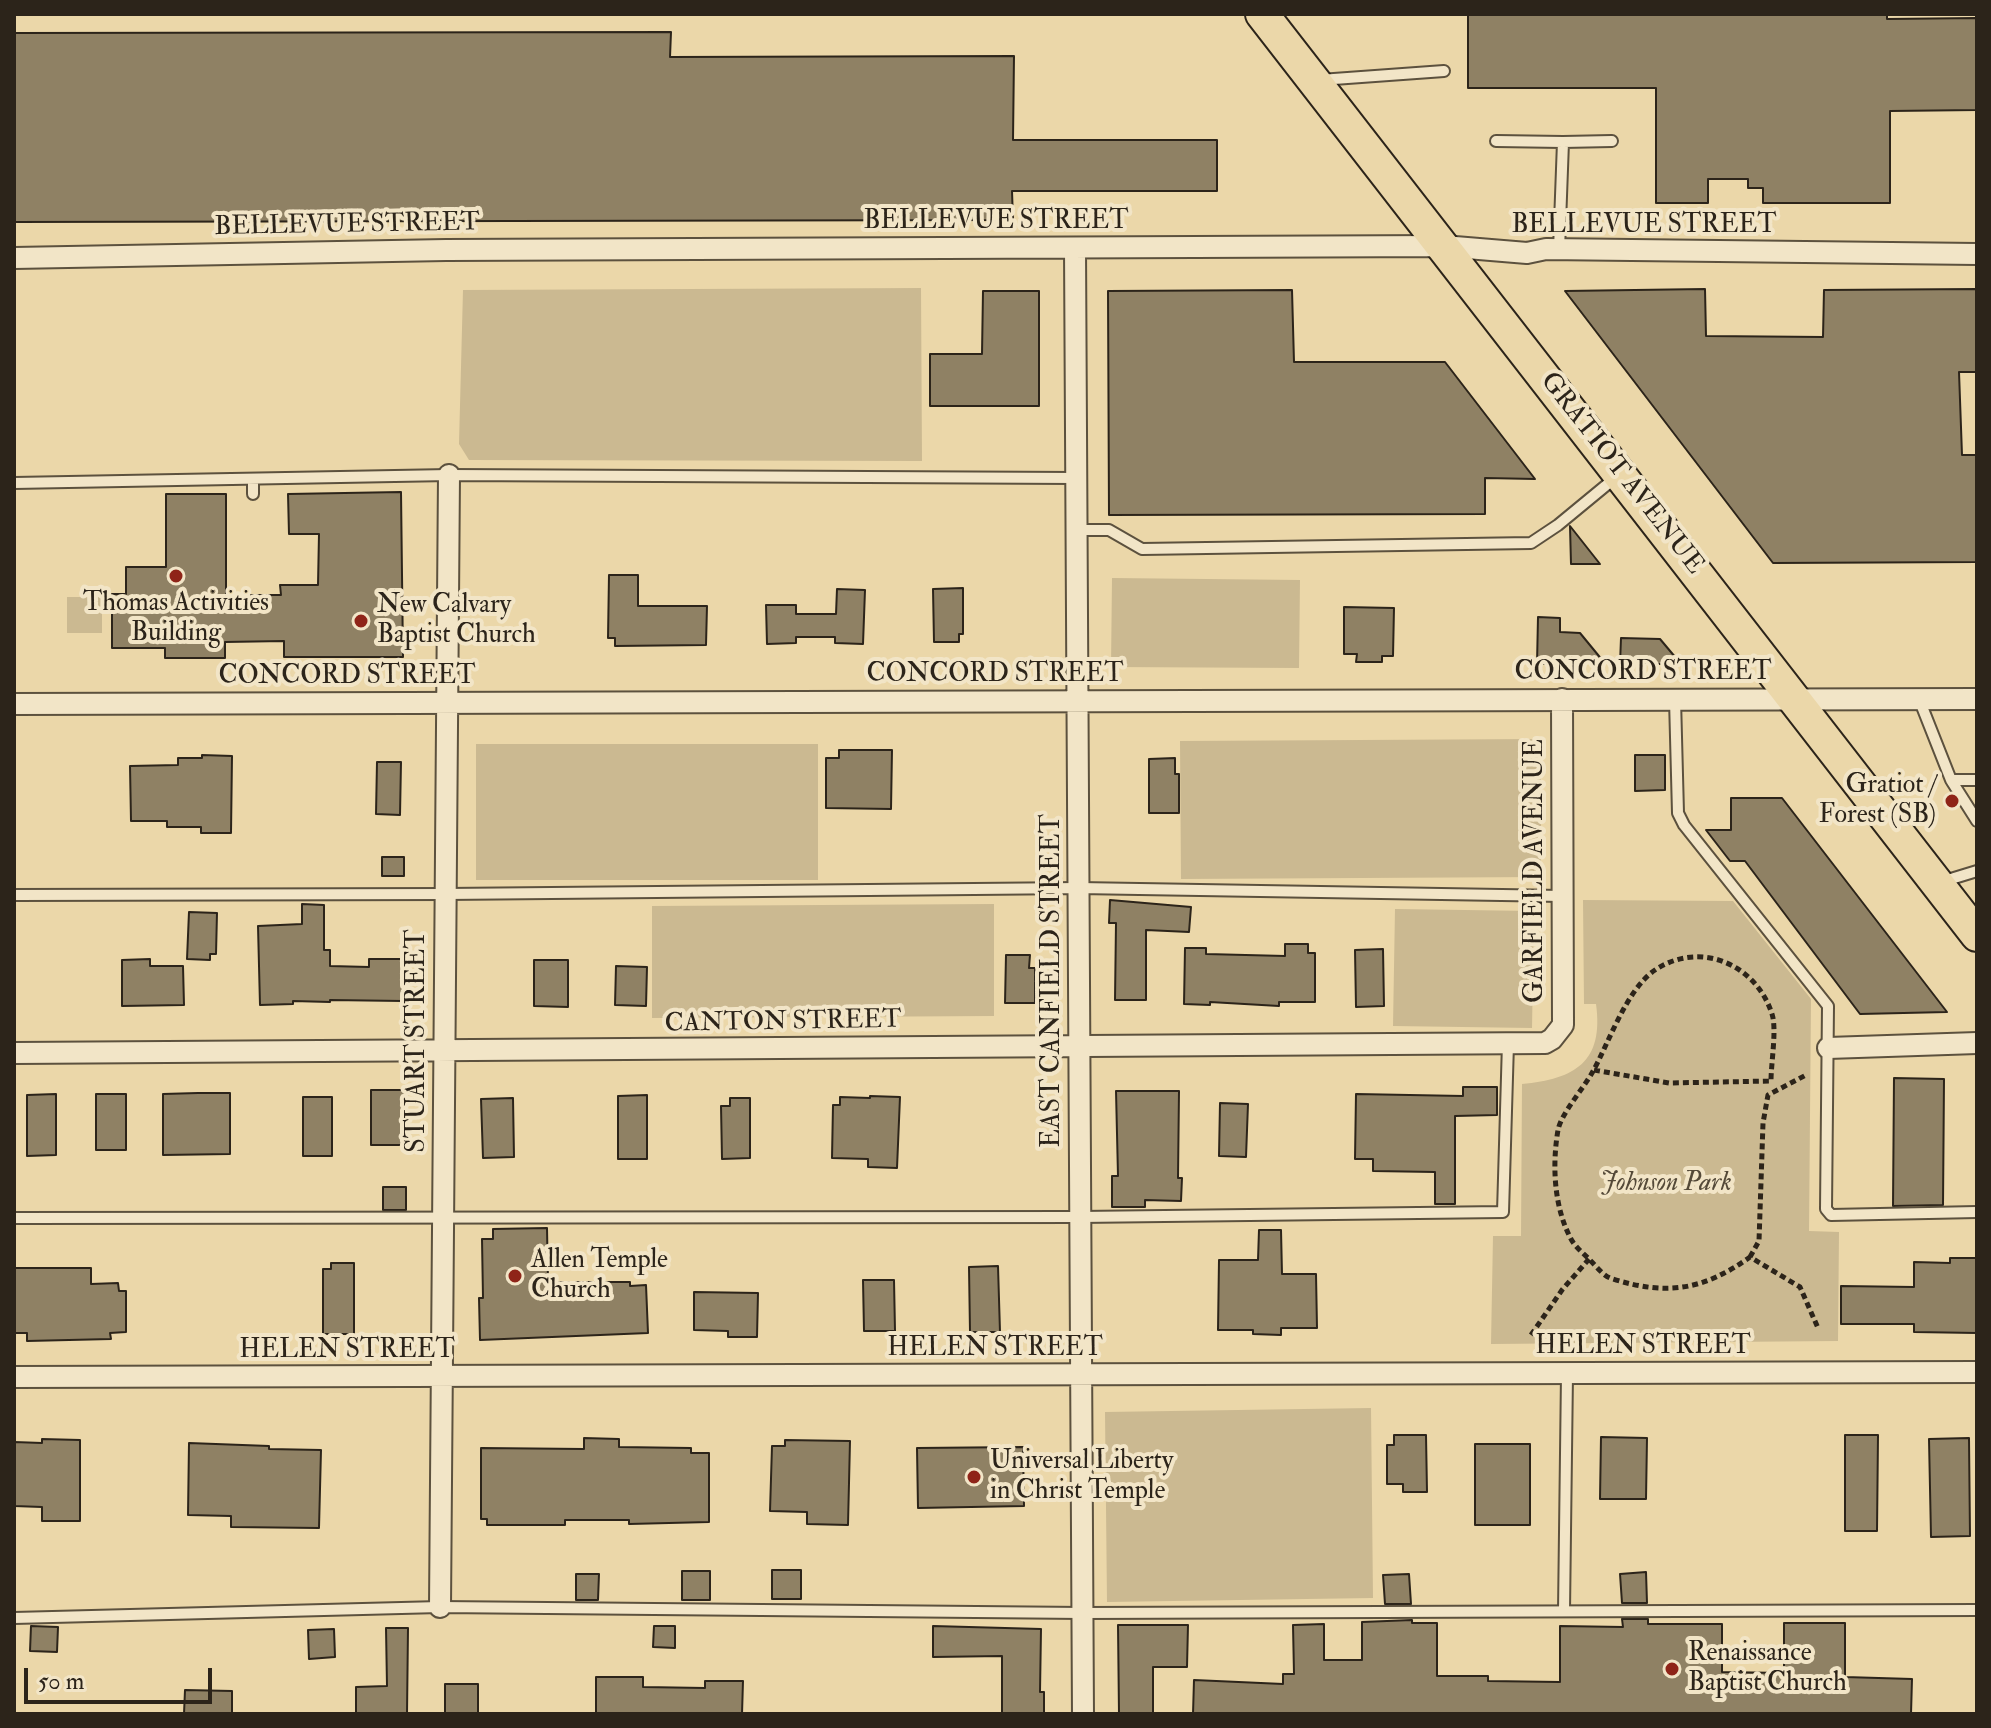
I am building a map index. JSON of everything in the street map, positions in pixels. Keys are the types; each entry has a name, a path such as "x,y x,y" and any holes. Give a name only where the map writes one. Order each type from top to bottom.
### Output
{"main road":[{"name":"GRATIOT AVENUE","path":"1262,14 1977,935"}],"street":[{"name":"BELLEVUE STREET","path":"14,258 446,250 1443,246 1527,253 1559,250 1977,254"},
{"name":"EAST CANFIELD STREET","path":"1075,248 1083,1714"},
{"name":"STUART STREET","path":"440,1607 449,475"},
{"name":"GARFIELD AVENUE","path":"1552,1039 1563,1025 1562,699"},
{"name":"CONCORD STREET","path":"14,704 1977,699"},
{"name":"CANTON STREET","path":"14,1053 1545,1043 1552,1039"},
{"path":"1828,1048 1977,1043"},
{"name":"HELEN STREET","path":"14,1377 1977,1372"}],"lane":[{"path":"1314,81 1444,71"},
{"path":"1496,141 1612,141"},
{"path":"1559,250 1563,142"},
{"path":"1076,530 1109,530 1142,549 1531,543 1620,474"},
{"path":"14,483 449,475 1076,478"},
{"path":"253,479 253,494"},
{"path":"1675,699 1678,813 1684,825 1828,1006 1826,1209 1831,1215 1977,1212"},
{"path":"1919,699 1951,780 1977,821"},
{"path":"1951,780 1977,780"},
{"path":"1937,884 1977,871"},
{"path":"14,895 1079,888 1562,896"},
{"path":"14,1218 1080,1217 1503,1212 1508,1043"},
{"path":"1564,1611 1567,1374"},
{"path":"14,1618 440,1607 1083,1613 1977,1610"}],"path":[{"path":"1777,1091 1771,1081 1773,1016 1759,989 1731,964 1708,956 1680,958 1653,971 1630,1000 1594,1070 1558,1126 1554,1168 1560,1213 1571,1240 1609,1278 1662,1290 1695,1286 1725,1274 1750,1257 1759,1241 1763,1123 1768,1095 1777,1091 1806,1075"},
{"path":"1594,1070 1669,1083 1771,1081"},
{"path":"1750,1257 1800,1287 1818,1328"},
{"path":"1531,1335 1562,1290 1589,1259"}],"green space":[{"path":"921,288 922,461 469,460 459,444 463,290"},
{"path":"1112,578 1300,580 1299,668 1111,667"},
{"path":"67,597 102,597 102,633 67,633"},
{"path":"1541,739 1541,877 1181,879 1180,741"},
{"path":"476,744 818,744 818,880 476,880"},
{"name":"Johnson Park","path":"1583,900 1733,901 1811,999 1809,1231 1839,1232 1838,1341 1491,1344 1493,1236 1521,1236 1522,1084 1541,1082 1571,1072 1582,1064 1595,1040 1596,1004 1584,1004"},
{"path":"994,904 994,1016 652,1018 652,906"},
{"path":"1395,909 1534,911 1532,1028 1393,1026"},
{"path":"1371,1408 1373,1598 1107,1602 1105,1412"}],"building":[{"path":"1468,14 1887,14 1887,19 1977,18 1977,110 1890,111 1890,203 1763,203 1763,188 1748,188 1748,179 1708,179 1708,203 1656,203 1656,88 1468,88"},
{"path":"671,32 670,57 1014,56 1013,140 1217,140 1217,191 1012,191 1013,220 14,222 14,33"},
{"path":"1705,289 1706,336 1823,337 1824,290 1977,289 1977,372 1959,372 1962,455 1977,455 1977,562 1773,563 1565,291"},
{"path":"1292,290 1294,362 1445,362 1535,479 1485,478 1485,514 1109,515 1108,291"},
{"path":"983,291 1039,291 1039,406 930,406 930,354 982,354"},
{"path":"401,492 403,657 284,657 284,641 225,642 225,658 165,658 165,648 112,648 112,594 126,594 126,567 166,567 166,494 226,494 226,595 281,595 280,585 318,585 319,534 289,534 288,494"},
{"path":"1570,526 1600,564 1571,564"},
{"path":"609,575 638,575 638,606 707,606 706,645 615,646 615,638 608,638"},
{"path":"963,588 963,634 959,634 959,642 934,642 933,589"},
{"path":"837,589 865,590 863,644 835,643 835,637 796,637 796,643 767,644 766,605 796,605 796,614 836,614"},
{"path":"1344,607 1394,608 1393,656 1382,656 1382,662 1356,662 1357,654 1344,654"},
{"path":"1538,617 1560,618 1560,632 1580,633 1603,661 1537,664"},
{"path":"1621,638 1660,639 1681,664 1620,664"},
{"path":"839,750 892,750 891,809 826,808 826,758 839,758"},
{"path":"202,755 232,756 231,833 201,833 201,827 167,827 167,821 131,821 130,766 178,765 178,758 202,758"},
{"path":"1635,755 1665,755 1665,790 1635,791"},
{"path":"1175,758 1175,774 1179,774 1179,813 1149,813 1149,759"},
{"path":"377,762 401,762 400,815 376,814"},
{"path":"1731,798 1782,798 1947,1012 1860,1014 1745,861 1730,861 1706,830 1731,830"},
{"path":"382,857 404,857 404,876 382,876"},
{"path":"1110,900 1191,907 1189,932 1146,930 1146,1000 1115,1000 1116,923 1109,923"},
{"path":"302,904 324,905 324,950 330,950 330,966 369,967 369,959 403,959 403,1001 293,1001 293,1004 260,1005 258,926 302,924"},
{"path":"189,912 217,913 216,954 210,954 210,960 187,959"},
{"path":"1285,944 1308,944 1308,953 1315,953 1315,1002 1279,1002 1279,1006 1210,1002 1210,1005 1184,1004 1185,948 1206,948 1206,954 1285,956"},
{"path":"1383,949 1384,1006 1356,1007 1355,950"},
{"path":"1006,955 1030,955 1029,968 1035,968 1035,1003 1005,1003"},
{"path":"150,959 150,966 183,966 184,1005 122,1006 122,960"},
{"path":"534,960 568,960 568,1007 534,1006"},
{"path":"616,966 647,967 646,1006 615,1005"},
{"path":"1894,1078 1944,1079 1943,1205 1893,1206"},
{"path":"1463,1087 1497,1087 1497,1115 1455,1116 1455,1204 1435,1204 1435,1172 1373,1171 1373,1159 1355,1159 1356,1094 1463,1096"},
{"path":"371,1090 405,1090 405,1145 371,1145"},
{"path":"1116,1091 1179,1091 1178,1178 1182,1178 1181,1201 1145,1200 1145,1207 1112,1207 1112,1176 1118,1176"},
{"path":"230,1093 230,1154 163,1155 163,1094"},
{"path":"56,1094 56,1155 27,1156 27,1095"},
{"path":"96,1094 126,1094 126,1150 96,1150"},
{"path":"647,1095 647,1159 618,1159 618,1096"},
{"path":"303,1097 332,1097 332,1156 303,1156"},
{"path":"840,1097 900,1097 897,1168 868,1167 868,1159 832,1158 833,1105 840,1105"},
{"path":"513,1098 514,1157 483,1158 481,1099"},
{"path":"730,1098 750,1098 750,1158 722,1159 721,1106 730,1106"},
{"path":"1220,1103 1248,1104 1246,1157 1219,1156"},
{"path":"383,1187 406,1187 406,1210 383,1210"},
{"path":"547,1228 548,1282 630,1282 630,1286 646,1285 648,1333 480,1340 482,1239 493,1239 493,1229"},
{"path":"1259,1230 1281,1230 1282,1274 1316,1274 1317,1328 1281,1328 1281,1335 1253,1334 1253,1330 1218,1330 1219,1260 1258,1260"},
{"path":"1950,1258 1977,1258 1977,1333 1914,1332 1914,1324 1841,1324 1841,1286 1914,1287 1914,1262 1950,1263"},
{"path":"331,1263 354,1263 354,1334 323,1334 323,1269 331,1269"},
{"path":"998,1266 1000,1332 970,1332 969,1267"},
{"path":"14,1268 91,1268 91,1284 118,1283 119,1291 126,1291 126,1332 110,1333 111,1339 27,1341 27,1333 14,1333"},
{"path":"863,1280 894,1280 895,1331 864,1331"},
{"path":"694,1292 758,1293 757,1337 728,1337 728,1331 694,1330"},
{"path":"1394,1435 1426,1435 1427,1492 1403,1492 1403,1484 1387,1484 1387,1445 1394,1445"},
{"path":"1845,1435 1878,1435 1877,1531 1845,1531"},
{"path":"1601,1437 1647,1438 1646,1499 1600,1499"},
{"path":"584,1438 619,1439 619,1447 691,1448 691,1453 709,1453 709,1522 629,1524 629,1520 565,1520 565,1525 487,1525 487,1519 481,1519 481,1448 584,1449"},
{"path":"1969,1438 1970,1536 1931,1537 1929,1439"},
{"path":"42,1439 80,1440 80,1521 42,1521 42,1507 14,1506 14,1442 42,1443"},
{"path":"785,1440 850,1441 848,1525 807,1524 807,1512 770,1511 772,1446 785,1446"},
{"path":"189,1443 321,1450 319,1528 231,1527 231,1516 188,1515"},
{"path":"1475,1444 1530,1444 1530,1525 1475,1525"},
{"name":"Universal Liberty in Christ Temple","path":"1023,1447 1024,1506 918,1508 917,1448"},
{"path":"772,1570 801,1570 801,1599 772,1599"},
{"path":"682,1571 710,1571 710,1600 682,1600"},
{"path":"1646,1572 1647,1603 1622,1603 1620,1574"},
{"path":"576,1574 599,1574 598,1600 576,1600"},
{"path":"1409,1574 1411,1604 1385,1604 1383,1575"},
{"path":"1622,1619 1648,1619 1648,1624 1722,1624 1722,1672 1784,1673 1784,1623 1845,1623 1845,1677 1912,1679 1911,1714 1193,1714 1194,1680 1283,1684 1283,1674 1294,1674 1293,1625 1324,1624 1324,1660 1362,1660 1362,1622 1412,1620 1412,1623 1437,1623 1437,1676 1488,1676 1488,1681 1560,1682 1560,1626 1623,1627"},
{"path":"1118,1625 1188,1625 1187,1667 1153,1667 1153,1714 1119,1714"},
{"path":"31,1626 58,1627 57,1652 30,1651"},
{"path":"654,1626 675,1626 675,1648 653,1647"},
{"path":"933,1626 1041,1629 1040,1692 1044,1692 1044,1714 1002,1714 1002,1656 933,1657"},
{"path":"386,1628 408,1628 407,1714 356,1714 356,1687 387,1686"},
{"path":"334,1629 335,1657 309,1659 308,1630"},
{"path":"596,1677 643,1677 643,1687 705,1688 705,1681 743,1681 742,1714 596,1714"},
{"path":"445,1684 478,1684 478,1714 445,1714"},
{"path":"185,1690 232,1691 232,1714 184,1714"}],"place":[{"name":"Thomas Activities Building","path":"176,576"},
{"name":"New Calvary Baptist Church","path":"361,621"},
{"name":"Gratiot / Forest (SB)","path":"1952,801"},
{"name":"Allen Temple Church","path":"515,1276"},
{"name":"Universal Liberty in Christ Temple","path":"974,1477"},
{"name":"Renaissance Baptist Church","path":"1672,1669"}]}
